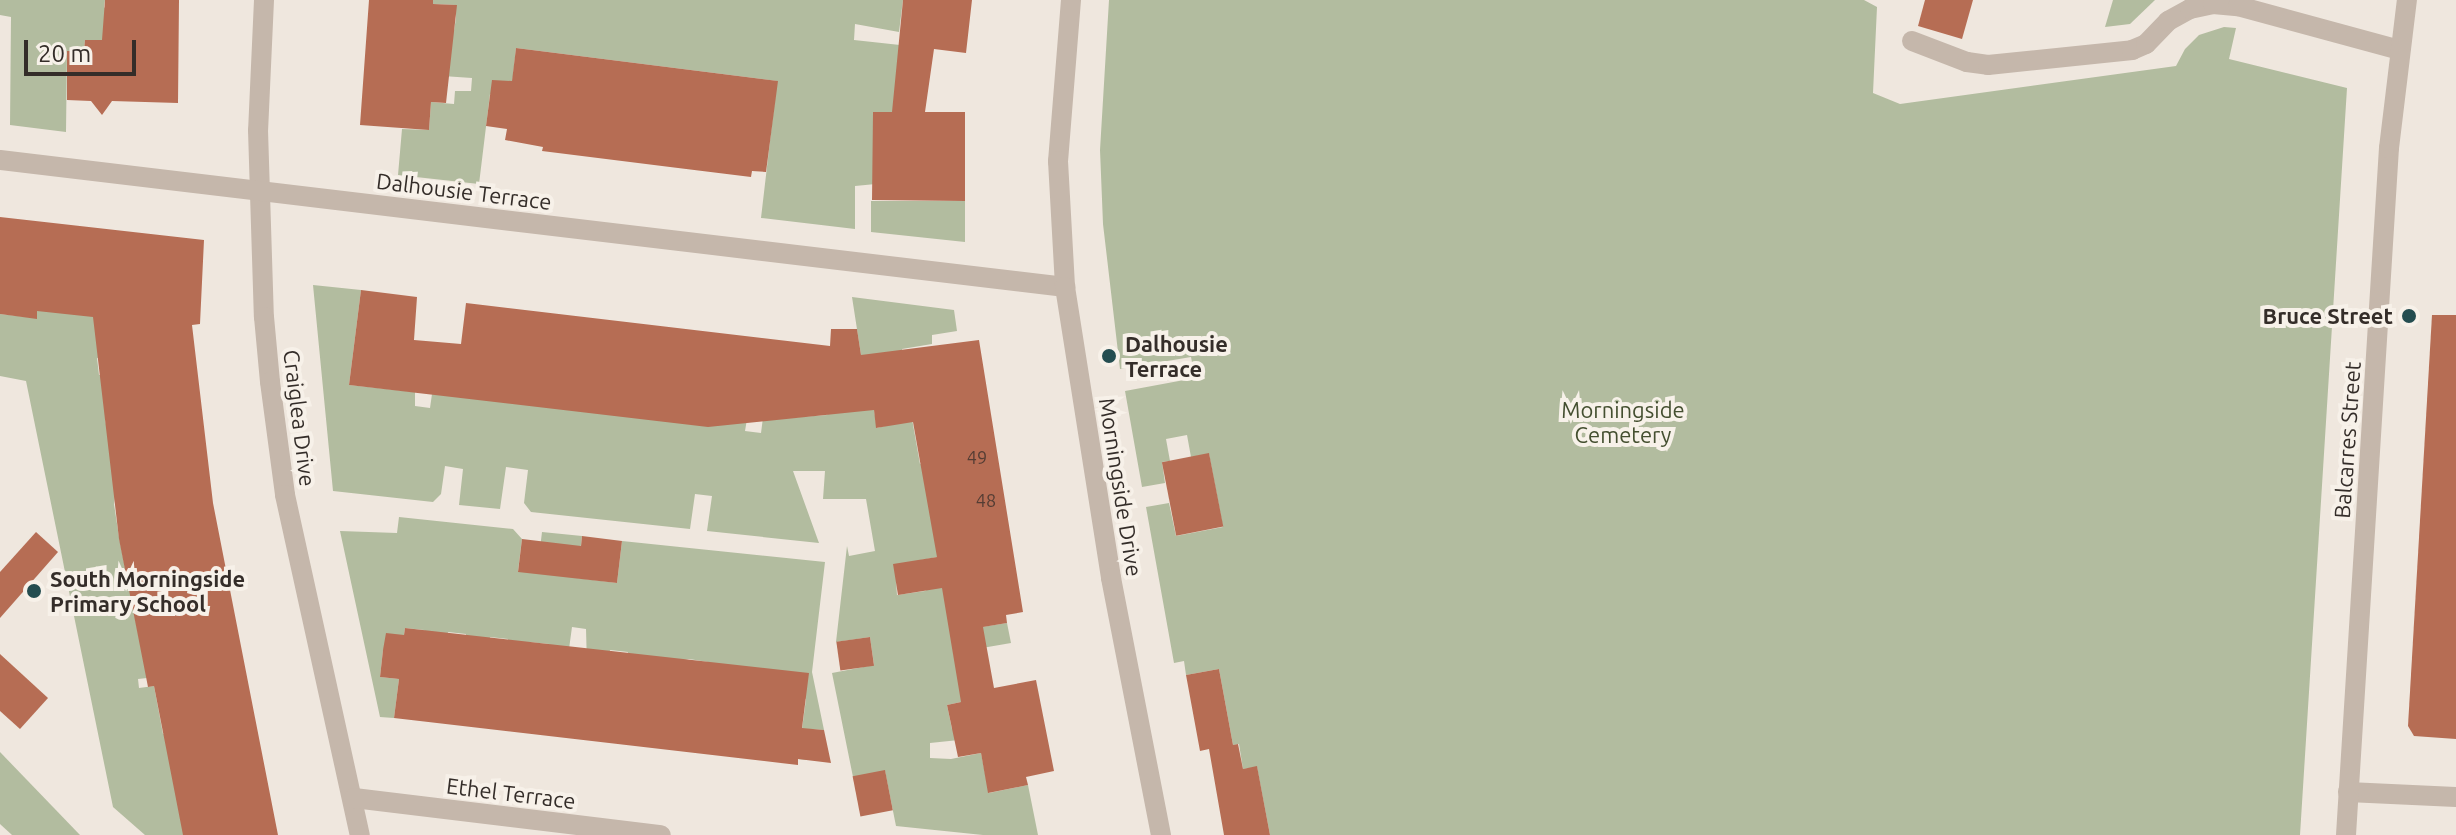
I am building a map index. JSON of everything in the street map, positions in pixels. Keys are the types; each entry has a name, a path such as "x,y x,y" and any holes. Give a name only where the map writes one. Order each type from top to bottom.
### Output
{"street":[{"name":"Craiglea Drive","path":"264,0 258,130 264,317 285,495 360,835"},
{"name":"Morningside Drive","path":"1071,0 1058,161 1065,287 1111,578 1161,835"},
{"name":"Balcarres Street","path":"2346,835 2389,148 2407,0"},
{"path":"1912,41 1957,59 1988,65 2132,50 2146,44 2168,21 2190,9 2213,4 2238,6 2400,50"},
{"name":"Dalhousie Terrace","path":"0,160 1065,287"},
{"path":"2348,792 2456,797"},
{"name":"Ethel Terrace","path":"354,798 661,835"}],"green space":[{"path":"0,0 105,0 104,7 126,40 85,40 84,51 67,51 66,132 10,125 11,17 0,15"},
{"path":"433,0 903,0 899,32 855,24 854,40 900,45 886,183 855,186 855,229 761,218 777,81 516,48 511,95 490,94 479,184 398,175 402,129 429,130 431,102 454,104 455,91 471,91 472,78 428,75 454,31 456,18 456,5 433,4"},
{"name":"Morningside Cemetery","path":"1109,0 1864,0 1877,7 1873,93 1900,104 2176,66 2185,49 2199,35 2224,27 2236,28 2229,59 2347,88 2300,835 1270,835 1257,767 1243,769 1239,744 1233,745 1219,669 1186,675 1184,661 1174,663 1146,507 1169,503 1176,536 1223,527 1209,454 1191,457 1187,435 1166,439 1170,461 1162,462 1165,483 1142,487 1125,391 1195,378 1191,357 1120,369 1103,224 1100,150"},
{"path":"2113,0 2155,0 2130,24 2105,27"},
{"path":"871,201 965,201 965,242 871,232"},
{"path":"313,285 361,290 349,385 415,392 415,406 430,408 432,394 748,413 745,431 761,433 773,340 774,419 827,415 861,355 852,297 954,310 957,331 932,335 932,344 902,349 909,395 872,398 877,428 912,419 920,464 951,459 937,557 921,560 923,576 896,581 897,595 925,591 941,580 982,627 1007,623 1011,643 953,653 970,700 947,705 952,729 975,725 978,738 930,743 930,758 951,759 981,753 989,793 1028,785 1038,835 983,835 896,826 885,771 853,777 832,673 874,665 870,637 836,642 847,546 849,556 875,551 866,499 823,499 825,471 793,471 819,543 707,531 712,496 695,494 690,529 531,512 524,503 528,470 506,467 500,509 459,505 463,469 445,466 441,494 433,502 333,491"},
{"path":"40,289 92,316 190,347 97,358 99,375 114,374 105,419 117,482 114,504 119,537 147,678 138,679 139,688 154,686 163,734 184,731 183,835 145,835 113,807 26,381 0,376 0,314 36,318"},
{"path":"399,517 513,529 522,539 518,571 537,573 542,532 582,536 577,578 617,583 622,541 825,562 812,672 824,730 811,729 807,760 798,759 806,699 708,662 689,659 626,670 628,652 610,650 607,675 587,666 586,629 572,627 566,671 549,644 529,642 526,666 506,657 508,639 490,637 487,661 465,652 466,634 448,632 445,657 424,630 405,628 404,635 383,650 380,677 399,679 394,718 380,717 340,531 397,533"},
{"path":"0,752 80,835 12,835 0,824"}],"building":[{"path":"105,0 179,0 178,103 112,101 102,115 91,101 67,100 67,51 84,51 85,40 102,40"},
{"path":"369,0 433,0 433,4 457,5 446,103 431,102 429,130 360,125"},
{"path":"903,0 972,0 966,53 934,49 925,112 965,112 965,201 872,200 873,112 892,112"},
{"path":"1925,0 1973,0 1962,39 1918,26"},
{"path":"516,48 778,81 766,172 752,171 751,177 542,151 543,147 505,140 507,129 486,126 492,80 512,81"},
{"path":"0,217 204,240 200,324 192,325 213,503 278,835 183,835 154,686 148,687 119,539 93,317 37,311 37,319 0,314"},
{"path":"361,290 417,297 414,340 461,344 466,303 830,346 831,329 857,329 861,355 979,340 1023,612 1006,615 1007,623 983,627 994,688 1036,680 1054,771 1026,777 1028,785 988,793 981,753 958,757 947,705 961,702 942,588 898,595 893,564 937,557 913,422 876,428 874,410 708,427 349,385"},
{"path":"2432,315 2456,315 2456,739 2414,736 2408,726"},
{"path":"1209,453 1223,527 1176,536 1162,462"},
{"path":"36,532 58,552 0,618 0,572"},
{"path":"582,536 622,541 617,583 518,572 522,539 581,546"},
{"path":"405,628 809,673 802,728 824,730 831,763 798,759 798,765 394,718 399,679 380,677 383,650 386,633 404,635"},
{"path":"870,637 874,666 840,670 836,642"},
{"path":"0,654 48,698 20,729 0,711"},
{"path":"1219,669 1233,745 1238,744 1243,769 1257,766 1270,835 1224,835 1209,749 1200,751 1186,675"},
{"path":"885,770 893,810 860,817 853,776"}],"place":[{"name":"Bruce Street","path":"2409,316"},
{"name":"Dalhousie Terrace","path":"1109,356"},
{"name":"South Morningside Primary School","path":"34,591"}]}
